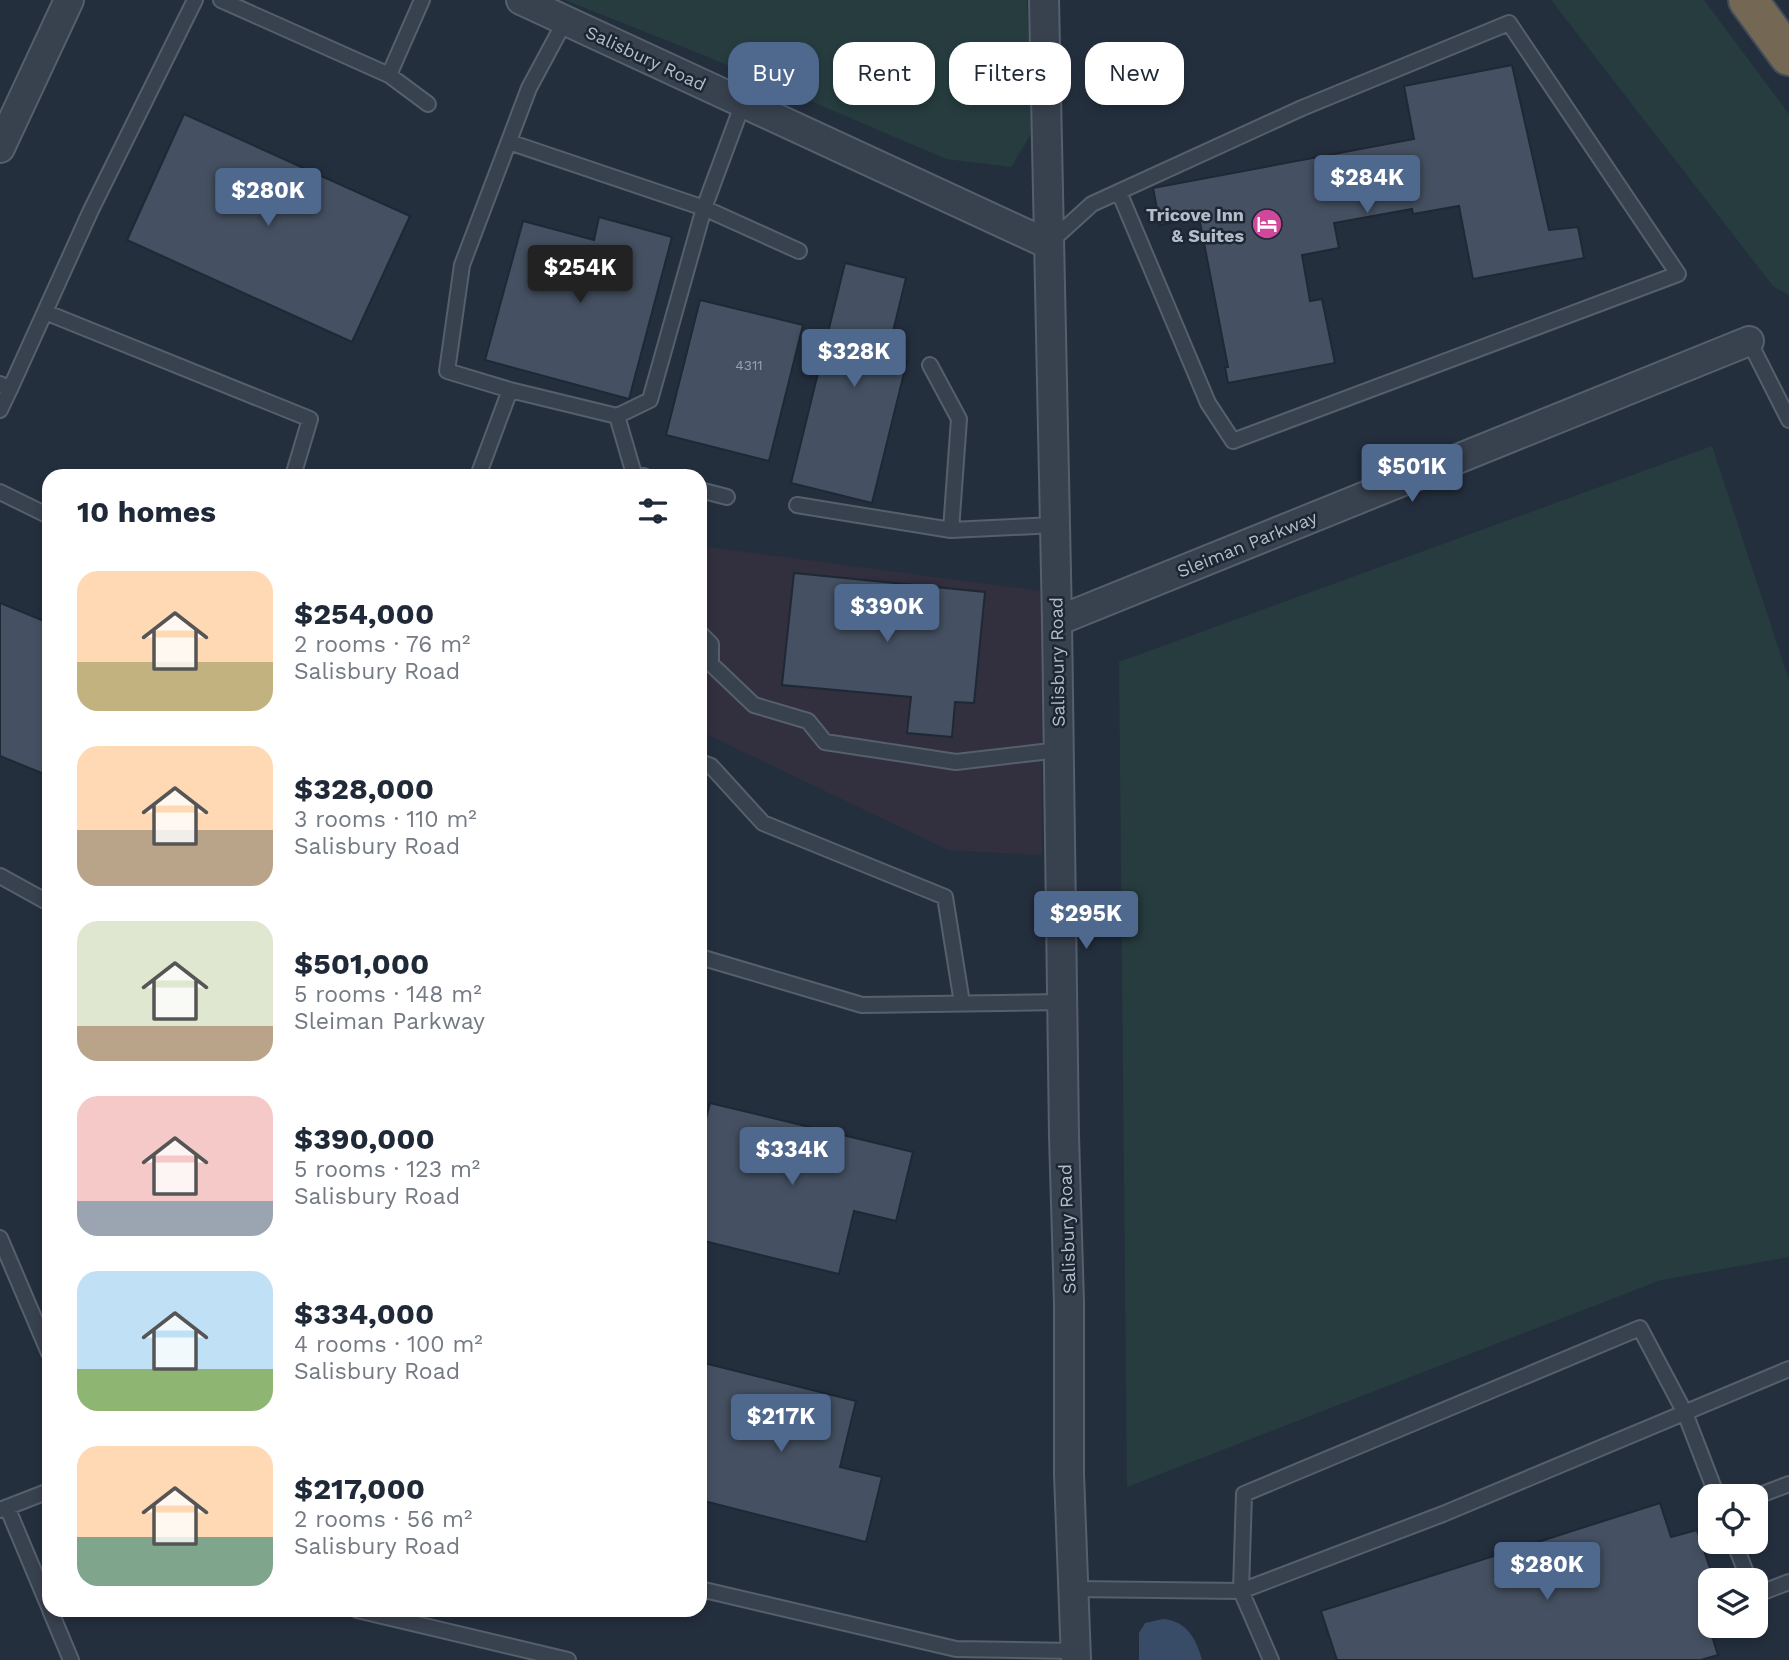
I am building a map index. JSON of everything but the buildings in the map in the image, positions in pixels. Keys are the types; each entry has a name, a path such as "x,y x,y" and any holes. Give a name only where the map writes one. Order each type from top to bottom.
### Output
{"highway":[{"path":"1748,0 1789,56"}],"street":[{"path":"0,148 69,0"},
{"name":"Salisbury Road","path":"521,0 728,96"},
{"path":"1044,0 1048,244"},
{"name":"Salisbury Road","path":"747,105 1048,244 1069,1303 1069,1474 1075,1656"},
{"name":"Sleiman Parkway","path":"1057,621 1749,341"}],"lane":[{"path":"0,410 5,386 45,312 91,210 195,0"},
{"path":"221,0 389,75 428,103"},
{"path":"389,75 422,0"},
{"path":"565,21 529,88 462,265 447,371 510,390 617,416 650,400 704,208 742,105"},
{"path":"1048,244 1092,204 1302,108 1509,23 1678,274 1233,441 1208,402 1119,192"},
{"path":"509,142 704,208 799,251"},
{"path":"45,312 310,419 295,469"},
{"path":"1749,341 1789,420"},
{"path":"930,365 959,419 951,530"},
{"path":"481,469 510,390"},
{"path":"617,416 633,469"},
{"path":"0,492 42,513"},
{"path":"707,492 727,497"},
{"path":"797,505 951,530 1055,525"},
{"path":"707,640 711,644 711,664 754,705 808,721 825,742 956,762 1059,750"},
{"path":"707,765 763,823 945,897 962,1003"},
{"path":"0,876 42,899"},
{"path":"707,959 862,1005 1062,1002"},
{"path":"0,1238 42,1337"},
{"path":"1271,1660 1241,1591 1244,1494 1640,1328 1685,1413 1712,1484"},
{"path":"1073,1589 1241,1591 1443,1514 1789,1369"},
{"path":"1768,1492 1789,1484"},
{"path":"42,1494 4,1509 42,1592"},
{"path":"1768,1590 1789,1582"},
{"path":"707,1591 956,1649 1075,1656"},
{"path":"53,1617 71,1660"},
{"path":"387,1617 568,1660"}],"shaded area":[{"path":"707,547 1041,591 1042,855 948,850 707,734"}],"green space":[{"path":"565,0 1027,0 1029,42 949,42 949,105 1033,105 1034,129 1011,167 946,159 819,105 819,42 728,42 728,66"},
{"path":"1551,0 1704,0 1789,114 1789,295 1773,286"},
{"path":"1712,446 1789,680 1789,1257 1661,1280 1127,1487 1119,662"}],"water":[{"path":"1163,1619 1178,1623 1189,1632 1202,1660 1139,1660 1139,1633 1145,1623"}],"place":[{"name":"Tricove Inn & Suites","path":"1267,224"}]}
